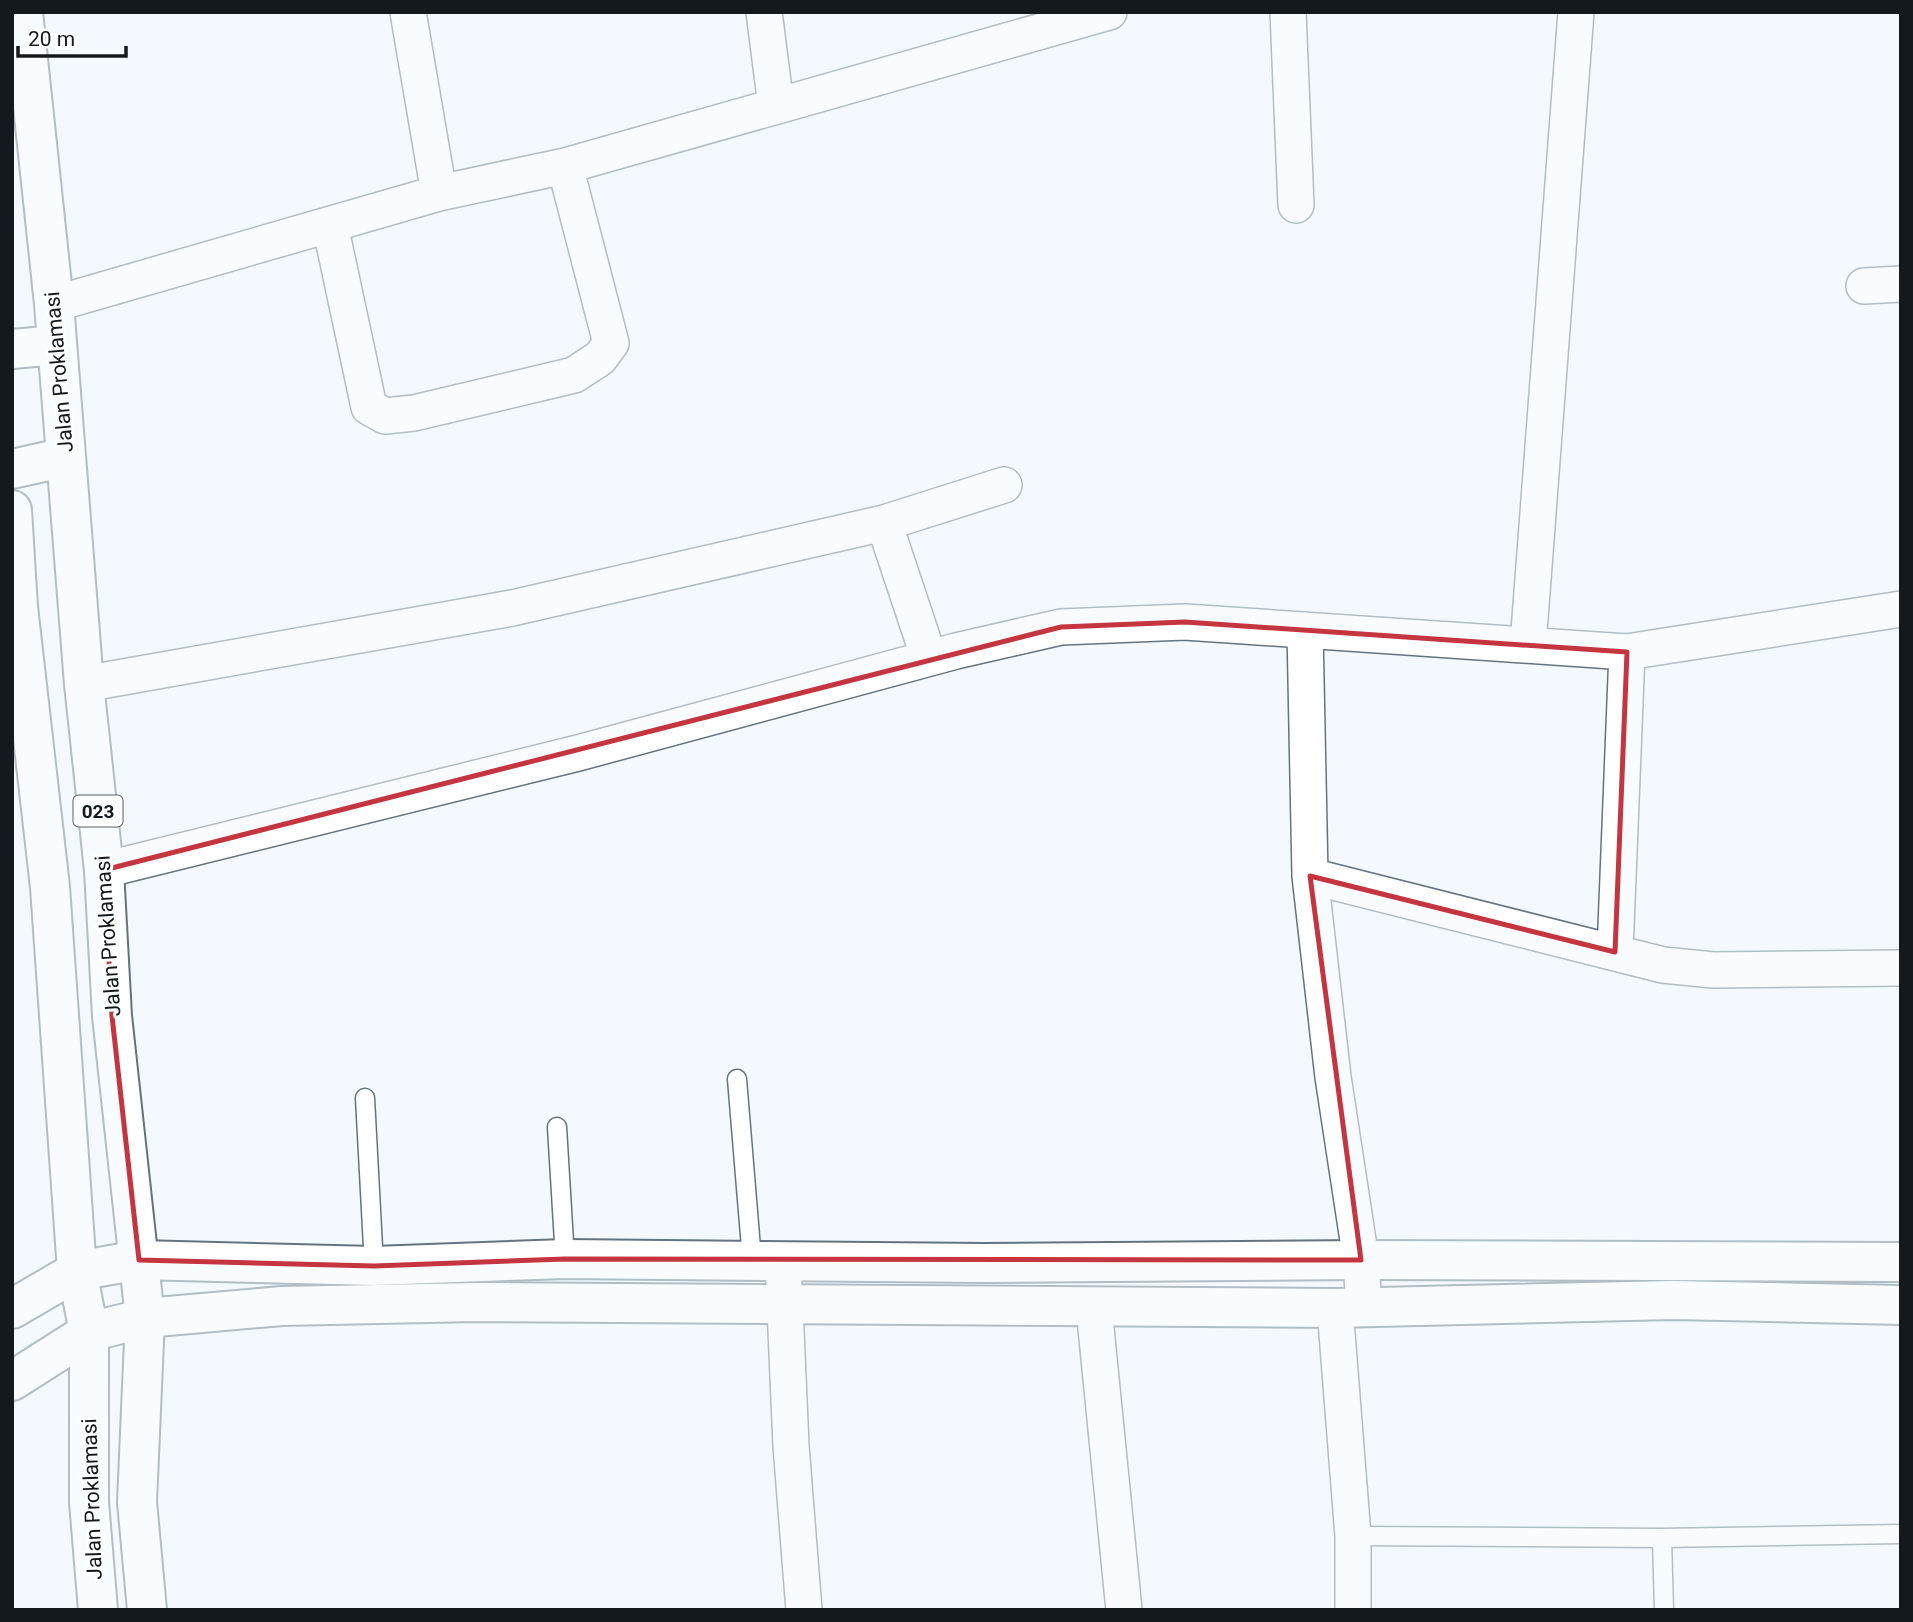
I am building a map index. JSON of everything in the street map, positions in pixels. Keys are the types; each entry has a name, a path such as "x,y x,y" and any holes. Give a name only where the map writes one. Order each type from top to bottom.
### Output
{"main road":[{"name":"Jalan Proklamasi","path":"23,12 54,304 84,684 104,870 113,1016 145,1318 137,1502 147,1610"},
{"path":"12,349 57,345"},
{"path":"12,468 66,457"},
{"name":"Jalan Proklamasi","path":"12,510 18,648 51,901 77,1271 89,1332 89,1503 97,1610"},
{"path":"12,1309 77,1271 139,1260 374,1266 565,1259 985,1264 1361,1260 1901,1262"},
{"path":"12,1381 89,1332 145,1318 282,1306 784,1303 1094,1308 1349,1308 1673,1300 1901,1305"}],"street":[{"path":"408,12 439,194"},
{"path":"764,12 776,106"},
{"path":"54,304 439,194 565,166 1109,12"},
{"path":"1288,12 1296,205"},
{"path":"1528,645 1584,13"},
{"path":"330,225 369,407 385,416 414,413 575,375 600,358 611,343 565,166"},
{"path":"1864,286 1901,284"},
{"path":"84,684 512,608 884,523 1004,485"},
{"path":"884,523 929,658"},
{"path":"104,870 578,753 929,658 1061,627 1185,622 1627,652 1901,609"},
{"path":"1305,630 1310,877 1333,1077 1361,1260 1349,1308 1353,1610"},
{"path":"1615,952 1627,652"},
{"path":"1310,877 1663,965 1713,970 1901,968"},
{"path":"767,1260 784,1303 790,1446 804,1610"},
{"path":"1094,1308 1124,1610"}],"lane":[{"path":"737,1079 767,1260"},
{"path":"365,1098 374,1266"},
{"path":"557,1127 565,1259"},
{"path":"1353,1536 1662,1538 1901,1534"},
{"path":"1662,1538 1664,1610"}],"highlighted area":[{"path":"1185,622 1627,652 1615,952 1310,876 1361,1260 565,1259 374,1266 139,1260 112,1016 104,870 1061,627"}]}
